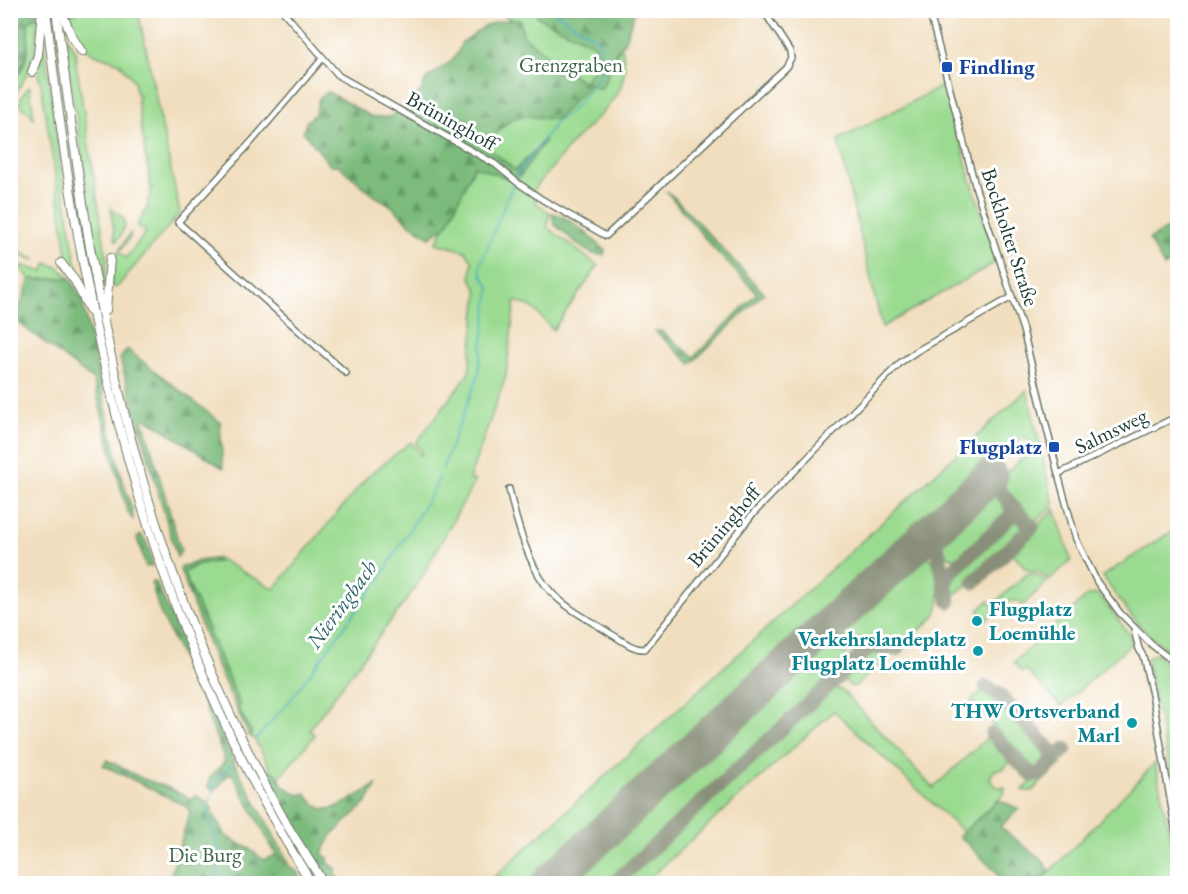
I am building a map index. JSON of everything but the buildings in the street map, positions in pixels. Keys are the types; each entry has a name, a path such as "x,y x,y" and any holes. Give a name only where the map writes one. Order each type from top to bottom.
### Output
{"highway":[{"path":"32,72 38,55 44,10"},
{"path":"44,10 81,256 134,483 176,609 220,715 242,760 312,884"},
{"path":"56,10 80,185 106,327 142,477 185,605 244,742 287,824 324,884"},
{"path":"61,10 72,37 82,52"},
{"path":"106,327 107,277 110,258"},
{"path":"62,263 75,281 95,322"}],"street":[{"name":"Brüninghoff","path":"282,10 339,76 495,164 543,200 606,236 786,67 791,58 790,51 763,10"},
{"name":"Bockholter Straße","path":"929,10 976,189 1023,330 1068,515 1085,560 1110,601 1134,629"},
{"path":"323,58 178,222 346,373"},
{"name":"Brüninghoff","path":"509,489 515,518 525,546 532,563 550,591 592,622 635,648 645,649 759,508 901,362 911,354 1012,297"},
{"name":"Salmsweg","path":"1058,474 1178,416"},
{"path":"1134,629 1178,665"},
{"path":"1134,629 1153,699 1178,845"},
{"path":"1143,656 1152,645"}],"green space":[{"name":"Grenzgraben","path":"505,10 596,11 629,31 622,46 625,70 620,89 606,109 573,142 531,193 537,197 535,202 550,213 547,227 598,266 553,330 532,307 515,301 506,376 469,479 475,481 416,587 309,730 315,735 277,780 242,717 181,566 218,558 274,589 368,476 411,442 421,455 422,451 416,443 469,373 478,292 471,278 472,260 465,251 436,243 477,162 484,157 511,104 519,25 502,14"},
{"path":"11,11 37,11 37,15 28,23 26,56 11,85 11,26 14,23 11,23"},
{"path":"82,11 138,11 180,213 117,287 111,287 115,257 130,233 131,236 119,252 126,258 146,232 137,225 148,206 150,189 153,187 150,185 148,161 146,160 144,145 147,143 143,141 137,97 140,95 136,93 134,81 120,63 92,53 81,44 66,15"},
{"path":"533,11 635,11 625,40 609,66 607,78 601,89 589,85 556,120 522,116 509,121 502,127 486,146 515,170 545,140 516,182 474,166 448,224 430,237 411,225 389,204 373,195 338,165 330,165 303,131 307,121 315,114 319,98 328,92 372,117 390,117 421,91 427,78 449,63 457,54 462,42 487,25 503,21 520,19 523,35 563,69 584,82 597,62 595,45 539,18"},
{"path":"37,15 37,39 29,70 11,100 12,84 24,65 27,55 28,23"},
{"path":"64,32 76,53 107,261 103,288 91,219"},
{"path":"43,45 79,281 70,269 65,253 67,253 40,78 38,77"},
{"path":"946,84 969,174 998,261 882,327 838,140"},
{"path":"30,87 34,119 20,104"},
{"path":"666,191 764,293 691,364 655,331 661,331 694,357 757,293 713,248"},
{"path":"111,207 112,211 121,216 125,222 117,241 115,240"},
{"path":"552,213 580,228 605,250 604,255 592,254 581,247 554,224"},
{"path":"10,221 16,246 36,260 21,256 18,264 43,272 47,263 58,267 70,278 30,279 11,257"},
{"path":"1177,223 1177,259 1164,267 1149,239"},
{"path":"70,278 82,300 133,520 122,493 93,380 15,320 30,279"},
{"path":"127,349 220,422 223,468 146,418 143,420 181,551 177,557 120,359"},
{"path":"1027,390 1054,506 1033,523 996,483 1034,447 1024,436 535,883 488,883"},
{"path":"986,493 996,494 1003,501 1008,509 1007,516 964,556 950,557 944,550 942,534"},
{"path":"1055,509 1071,560 1049,580 1039,572 1027,570 1011,551"},
{"path":"1015,518 1019,518 1027,526 1027,530 954,596 951,581 953,575"},
{"path":"1177,528 1177,656 1145,631 1118,599 1103,576"},
{"path":"141,535 148,546 152,566 146,567 137,538"},
{"path":"921,555 932,561 938,584 939,605 935,615 923,627 898,643 865,645 852,643 846,639 842,634 841,625"},
{"path":"213,559 218,562 199,564 184,573 240,705 238,708 252,733 249,736 213,657 180,570 198,561"},
{"path":"1027,574 1035,574 1047,582 1023,605 1014,601 1001,607 994,604 999,608 986,620 978,610 988,601 993,604"},
{"path":"151,582 156,582 232,759 289,863 275,853 232,773 214,791 208,787 209,779 225,761 203,703 159,610"},
{"path":"1096,594 1101,597 1129,634 1132,643 1061,706 1025,669 1022,672 1014,662 1087,596"},
{"path":"816,648 836,648 844,652 847,660 845,666 609,883 560,883"},
{"path":"871,651 891,652 891,654 856,686 850,686 845,681 846,674"},
{"path":"1155,654 1177,669 1177,803 1147,663 1148,657"},
{"path":"833,687 843,691 933,788 989,736 1009,756 1009,763 1003,769 995,770 991,777 994,785 1005,787 1004,794 963,832 834,711 644,883 617,884"},
{"path":"982,691 994,696 1048,755 1049,761 1039,770 1035,772 1031,770 994,731 995,727 971,701"},
{"name":"Die Burg","path":"107,760 143,779 172,789 193,800 195,795 211,805 213,814 227,837 264,860 275,855 297,872 304,883 292,883 289,879 286,884 168,883 190,812 184,805 103,765"},
{"path":"1059,762 1062,763 1032,791 1023,790 1034,779 1040,778"},
{"path":"1155,763 1177,871 1177,883 1038,884"},
{"path":"265,770 276,773 283,786 299,795 305,793 310,800 324,809 342,805 377,784 367,802 332,835 322,854 328,858 329,864 336,868 336,876 343,883 332,883 306,844"},
{"path":"999,800 1019,809 1000,827 1043,861 1050,871 1038,883 1003,883 996,872 959,836"}],"waterway":[{"name":"Nieringbach","path":"516,176 556,122 574,108 592,87 602,69 599,40 551,10"},
{"name":"Nieringbach","path":"442,469 478,376 490,288 481,273 480,266 513,184"},
{"name":"Nieringbach","path":"255,740 289,702 381,577 439,477"},
{"name":"Nieringbach","path":"212,884 222,862 209,817 208,804 217,780 232,764"}],"taxiway":[{"path":"945,585 949,574 1012,515 1007,500 995,488 986,485 976,491"},
{"path":"974,582 1032,527 1010,504"},
{"path":"938,525 935,536 949,601"},
{"path":"915,547 920,543 929,542 938,550"},
{"path":"833,623 828,633 834,643 874,647"},
{"path":"807,646 815,643 839,645"},
{"path":"613,884 868,649 874,647 897,649"},
{"path":"986,687 998,694 1054,754 1060,754 1065,749"},
{"path":"992,734 1032,775 1038,775 1052,762 1053,753"}],"runway":[{"path":"548,884 990,477"}],"place":[{"name":"Findling","path":"947,67"},
{"name":"Flugplatz","path":"1054,447"},
{"name":"Flugplatz Loemühle","path":"977,621"},
{"name":"Verkehrslandeplatz Flugplatz Loemühle","path":"978,651"},
{"name":"THW Ortsverband Marl","path":"1132,723"}]}
